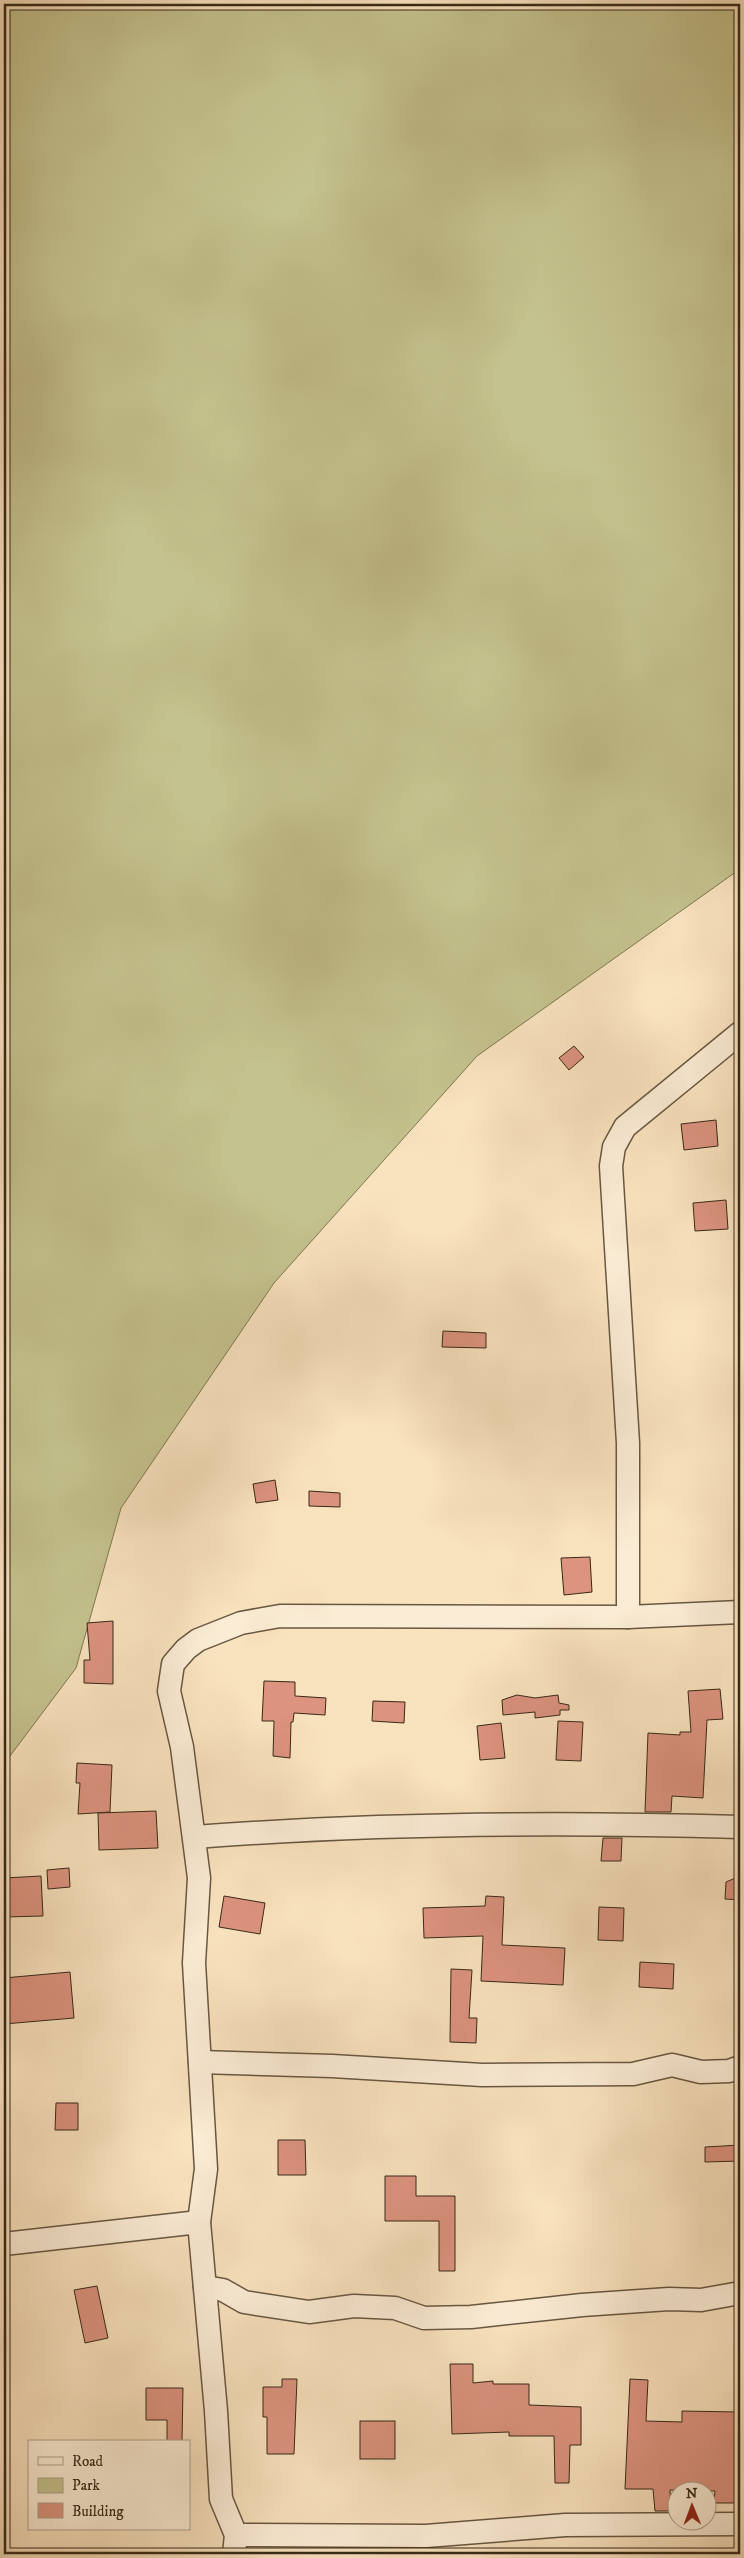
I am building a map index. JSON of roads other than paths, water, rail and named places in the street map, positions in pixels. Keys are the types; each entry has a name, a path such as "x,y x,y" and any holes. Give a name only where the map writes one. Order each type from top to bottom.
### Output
{"street":[{"path":"628,1617 628,1443 612,1166 614,1147 625,1127 740,1033"},
{"path":"740,1612 628,1617 280,1616 241,1623 198,1640 186,1649 173,1664 169,1691 182,1747 199,1878 194,1963 206,2169 199,2222 221,2499 235,2544 426,2536 565,2525 740,2524"},
{"path":"195,1837 284,1830 600,1824 740,1827"},
{"path":"200,2062 332,2066 482,2075 633,2074 672,2065 701,2072 729,2071 740,2067"},
{"path":"4,2244 199,2222"},
{"path":"205,2287 223,2290 244,2302 309,2312 354,2306 395,2308 424,2318 471,2317 582,2305 669,2299 701,2300 740,2293"}]}
